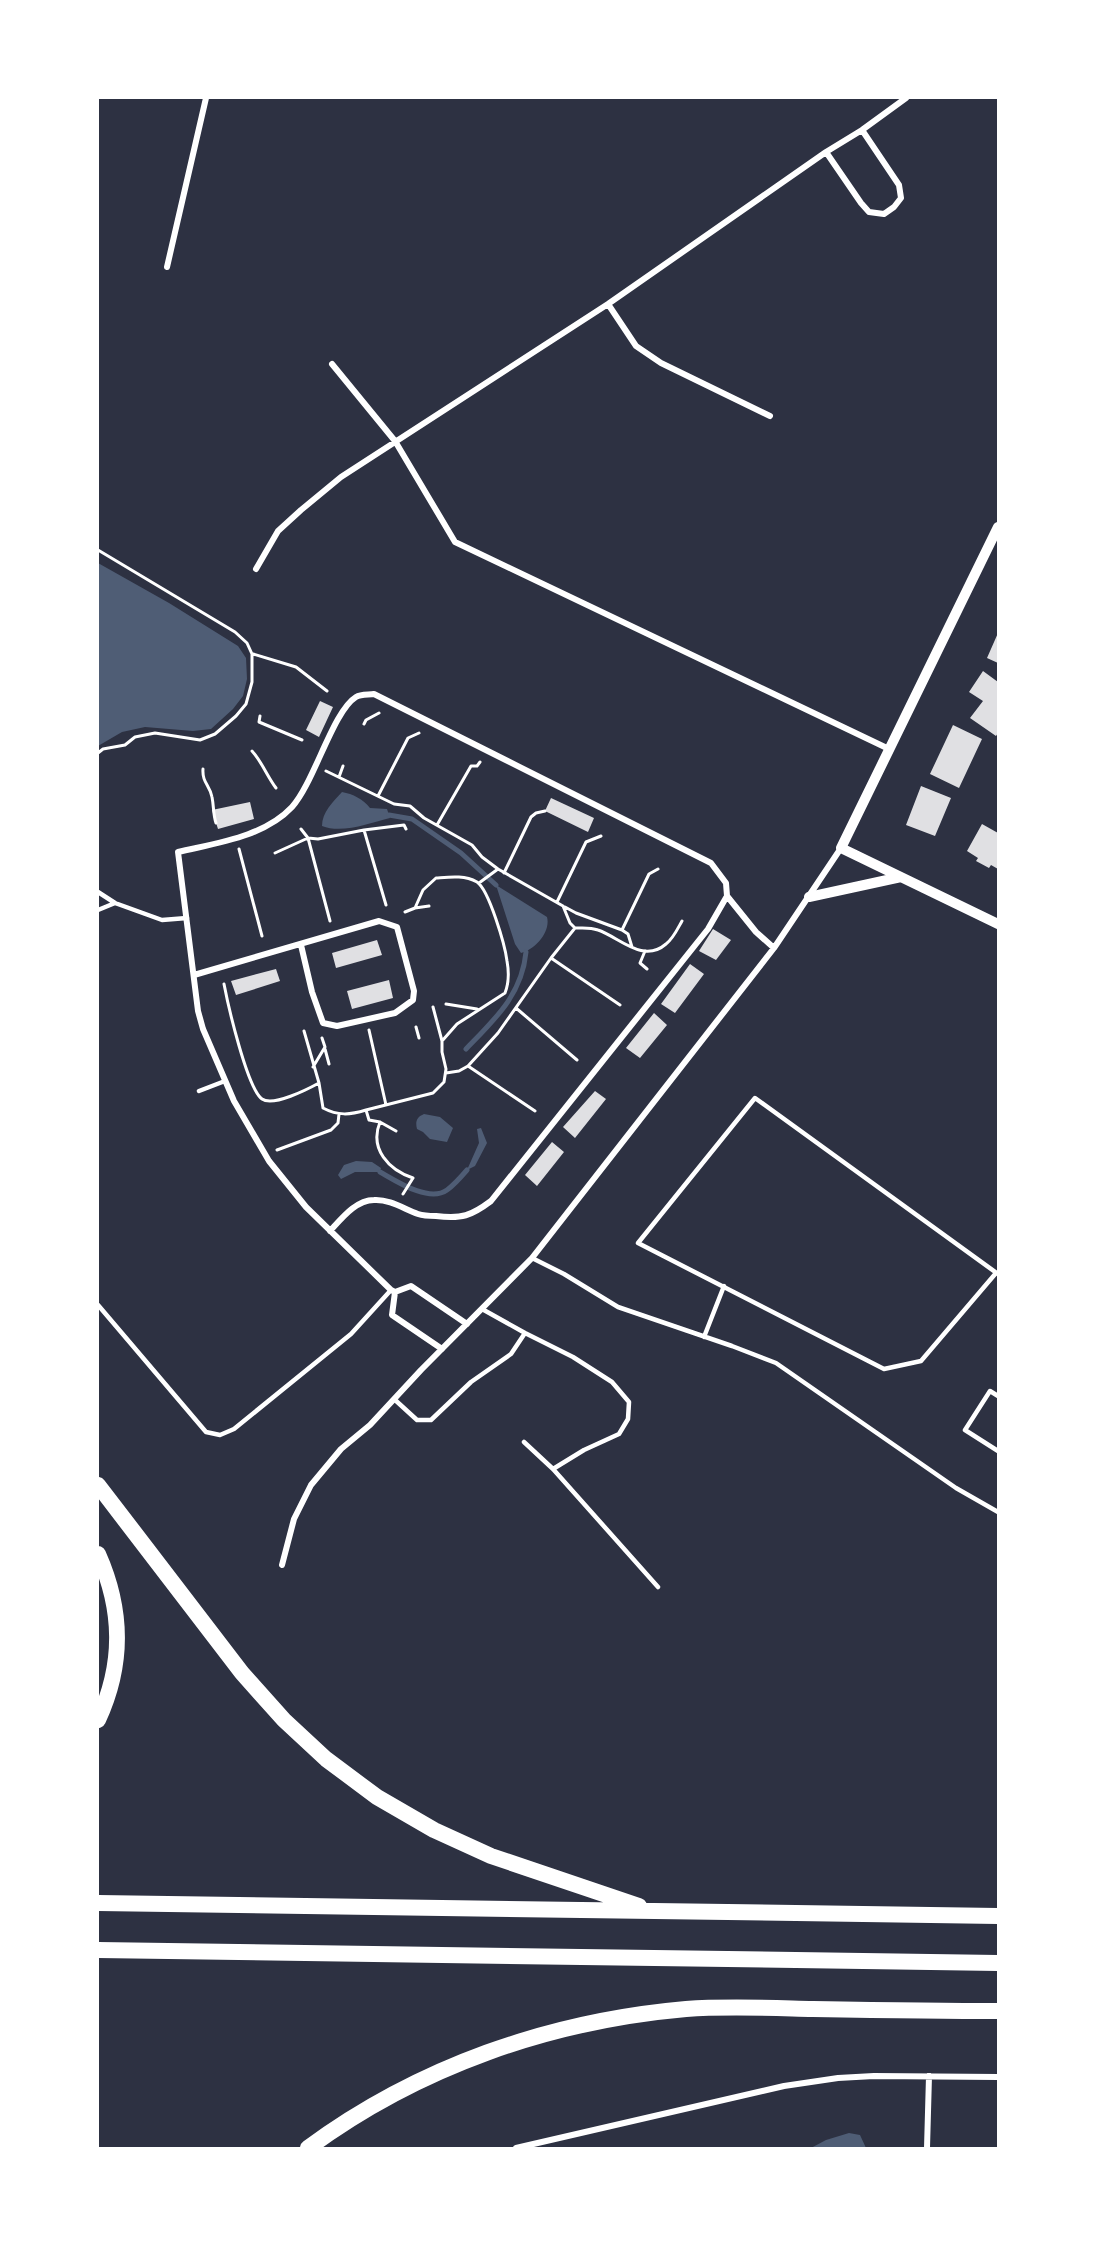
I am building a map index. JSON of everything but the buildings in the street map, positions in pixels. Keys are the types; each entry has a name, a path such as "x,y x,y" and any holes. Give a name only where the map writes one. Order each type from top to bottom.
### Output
{"highway":[{"path":"98,1485 242,1672 284,1720 326,1759 376,1797 434,1830 491,1856 654,1911"},
{"path":"98,1554 109,1579 116,1608 117,1641 114,1671 105,1705 98,1720"},
{"path":"98,1903 999,1916"},
{"path":"98,1950 999,1963"},
{"path":"308,2148 385,2098 441,2069 561,2028 625,2016 687,2009 753,2007 999,2011"}],"street":[{"path":"166,267 206,98"},
{"path":"256,569 278,531 341,477 608,304 906,98"},
{"path":"826,152 869,212 884,214 901,198 899,185 862,130"},
{"path":"608,304 636,346 661,363 770,416"},
{"path":"332,364 395,441 455,542 889,749"},
{"path":"282,1565 294,1519 311,1485 341,1449 370,1425 532,1258 774,948 841,848 999,527"},
{"path":"442,1349 392,1315 393,1291 306,1207 269,1161 234,1101 203,1029 178,852 257,832 291,808 345,708 357,696 374,694 711,863 726,884 727,896 756,932 774,948"},
{"path":"841,848 999,924"},
{"path":"809,897 901,877"},
{"path":"330,1231 349,1211 360,1204 374,1200 398,1205 419,1214 457,1219 476,1213 491,1201 708,928 727,896"},
{"path":"194,975 379,921 397,927 414,991 413,1000 395,1013 337,1026 323,1023 312,992 301,945"},
{"path":"393,1291 411,1286 467,1324"},
{"path":"927,2148 929,2076"},
{"path":"516,2148 784,2086 837,2078 999,2077"}],"lane":[{"path":"98,892 115,903 162,920 187,918"},
{"path":"98,910 115,903"},
{"path":"199,1091 225,1081"},
{"path":"754,1098 997,1273 921,1361 884,1369 639,1243 754,1098"},
{"path":"532,1258 564,1274 618,1307 776,1363 956,1488 999,1512"},
{"path":"704,1337 724,1286"},
{"path":"98,1305 206,1432 220,1435 234,1429 351,1334 393,1291"},
{"path":"482,1309 573,1357 612,1382 628,1402 628,1419 619,1434 584,1450 553,1469"},
{"path":"394,1399 417,1420 431,1420 471,1382 511,1354 525,1333"},
{"path":"999,1396 990,1391 965,1430 999,1451"},
{"path":"524,1442 553,1469 658,1587"}],"path":[{"path":"98,550 235,632 247,643 252,654 252,682 246,704 215,734 200,740 155,733 135,737 125,744 103,749 98,753"},
{"path":"252,654 296,667 327,691"},
{"path":"364,724 366,720 379,713"},
{"path":"260,716 259,722 302,740"},
{"path":"378,796 408,738 419,733"},
{"path":"252,751 261,761 276,788"},
{"path":"437,825 471,766 477,766 480,762"},
{"path":"316,765 394,804 410,806 424,818 472,844 482,857 504,873 576,914 622,930 628,934 632,947"},
{"path":"339,777 342,766"},
{"path":"203,769 202,779 212,798 212,810 216,823"},
{"path":"504,873 531,817 544,811"},
{"path":"275,853 308,838 318,839 398,825 404,825 406,829"},
{"path":"301,830 308,838 330,921"},
{"path":"364,830 386,905"},
{"path":"557,903 586,843 600,836"},
{"path":"238,847 262,936"},
{"path":"479,883 498,869"},
{"path":"622,930 649,874 658,869"},
{"path":"415,908 423,890 436,878 460,876 479,883 489,897 507,961 508,984 505,993 457,1024 442,1041"},
{"path":"405,912 429,906"},
{"path":"563,906 570,923 575,928"},
{"path":"446,1072 459,1071 468,1066 498,1033 575,928 590,927 600,930 632,947 649,952 666,945 682,921"},
{"path":"645,951 640,963 647,969"},
{"path":"551,958 620,1005"},
{"path":"224,984 233,1030 253,1085 261,1098 268,1101 300,1094 318,1083"},
{"path":"447,1004 477,1010"},
{"path":"304,1031 323,1108 335,1114 351,1114 433,1093 444,1082 446,1072 441,1053 442,1041 433,1007"},
{"path":"516,1008 577,1059"},
{"path":"368,1025 386,1106"},
{"path":"416,1027 419,1038"},
{"path":"322,1038 329,1064"},
{"path":"313,1067 325,1047"},
{"path":"468,1066 535,1111"},
{"path":"366,1110 369,1120 380,1122 396,1131"},
{"path":"276,1151 331,1130 338,1123 339,1114"},
{"path":"380,1122 375,1134 379,1151 388,1165 402,1175 413,1178 403,1194"}],"water":[{"path":"98,563 169,603 238,646 246,658 247,679 243,696 233,709 211,729 193,731 145,727 122,732 98,746"},
{"path":"342,792 358,797 370,808 387,809 390,818 347,828 322,826 326,812"},
{"path":"496,885 547,917 547,929 541,940 532,948 521,953 515,944"},
{"path":"424,1114 440,1117 453,1128 447,1142 430,1139 417,1129 417,1120"},
{"path":"481,1128 487,1143 475,1166 467,1170 479,1143 477,1129"},
{"path":"356,1161 372,1162 381,1168 380,1172 355,1172 341,1179 338,1175 344,1165"},
{"path":"849,2133 860,2135 866,2148 811,2148 826,2140"}],"waterway":[{"path":"389,815 412,819 461,853 496,885"},
{"path":"466,1049 496,1017 513,994 519,981 526,952"},
{"path":"380,1172 403,1185 431,1194 447,1190 467,1170"}]}
